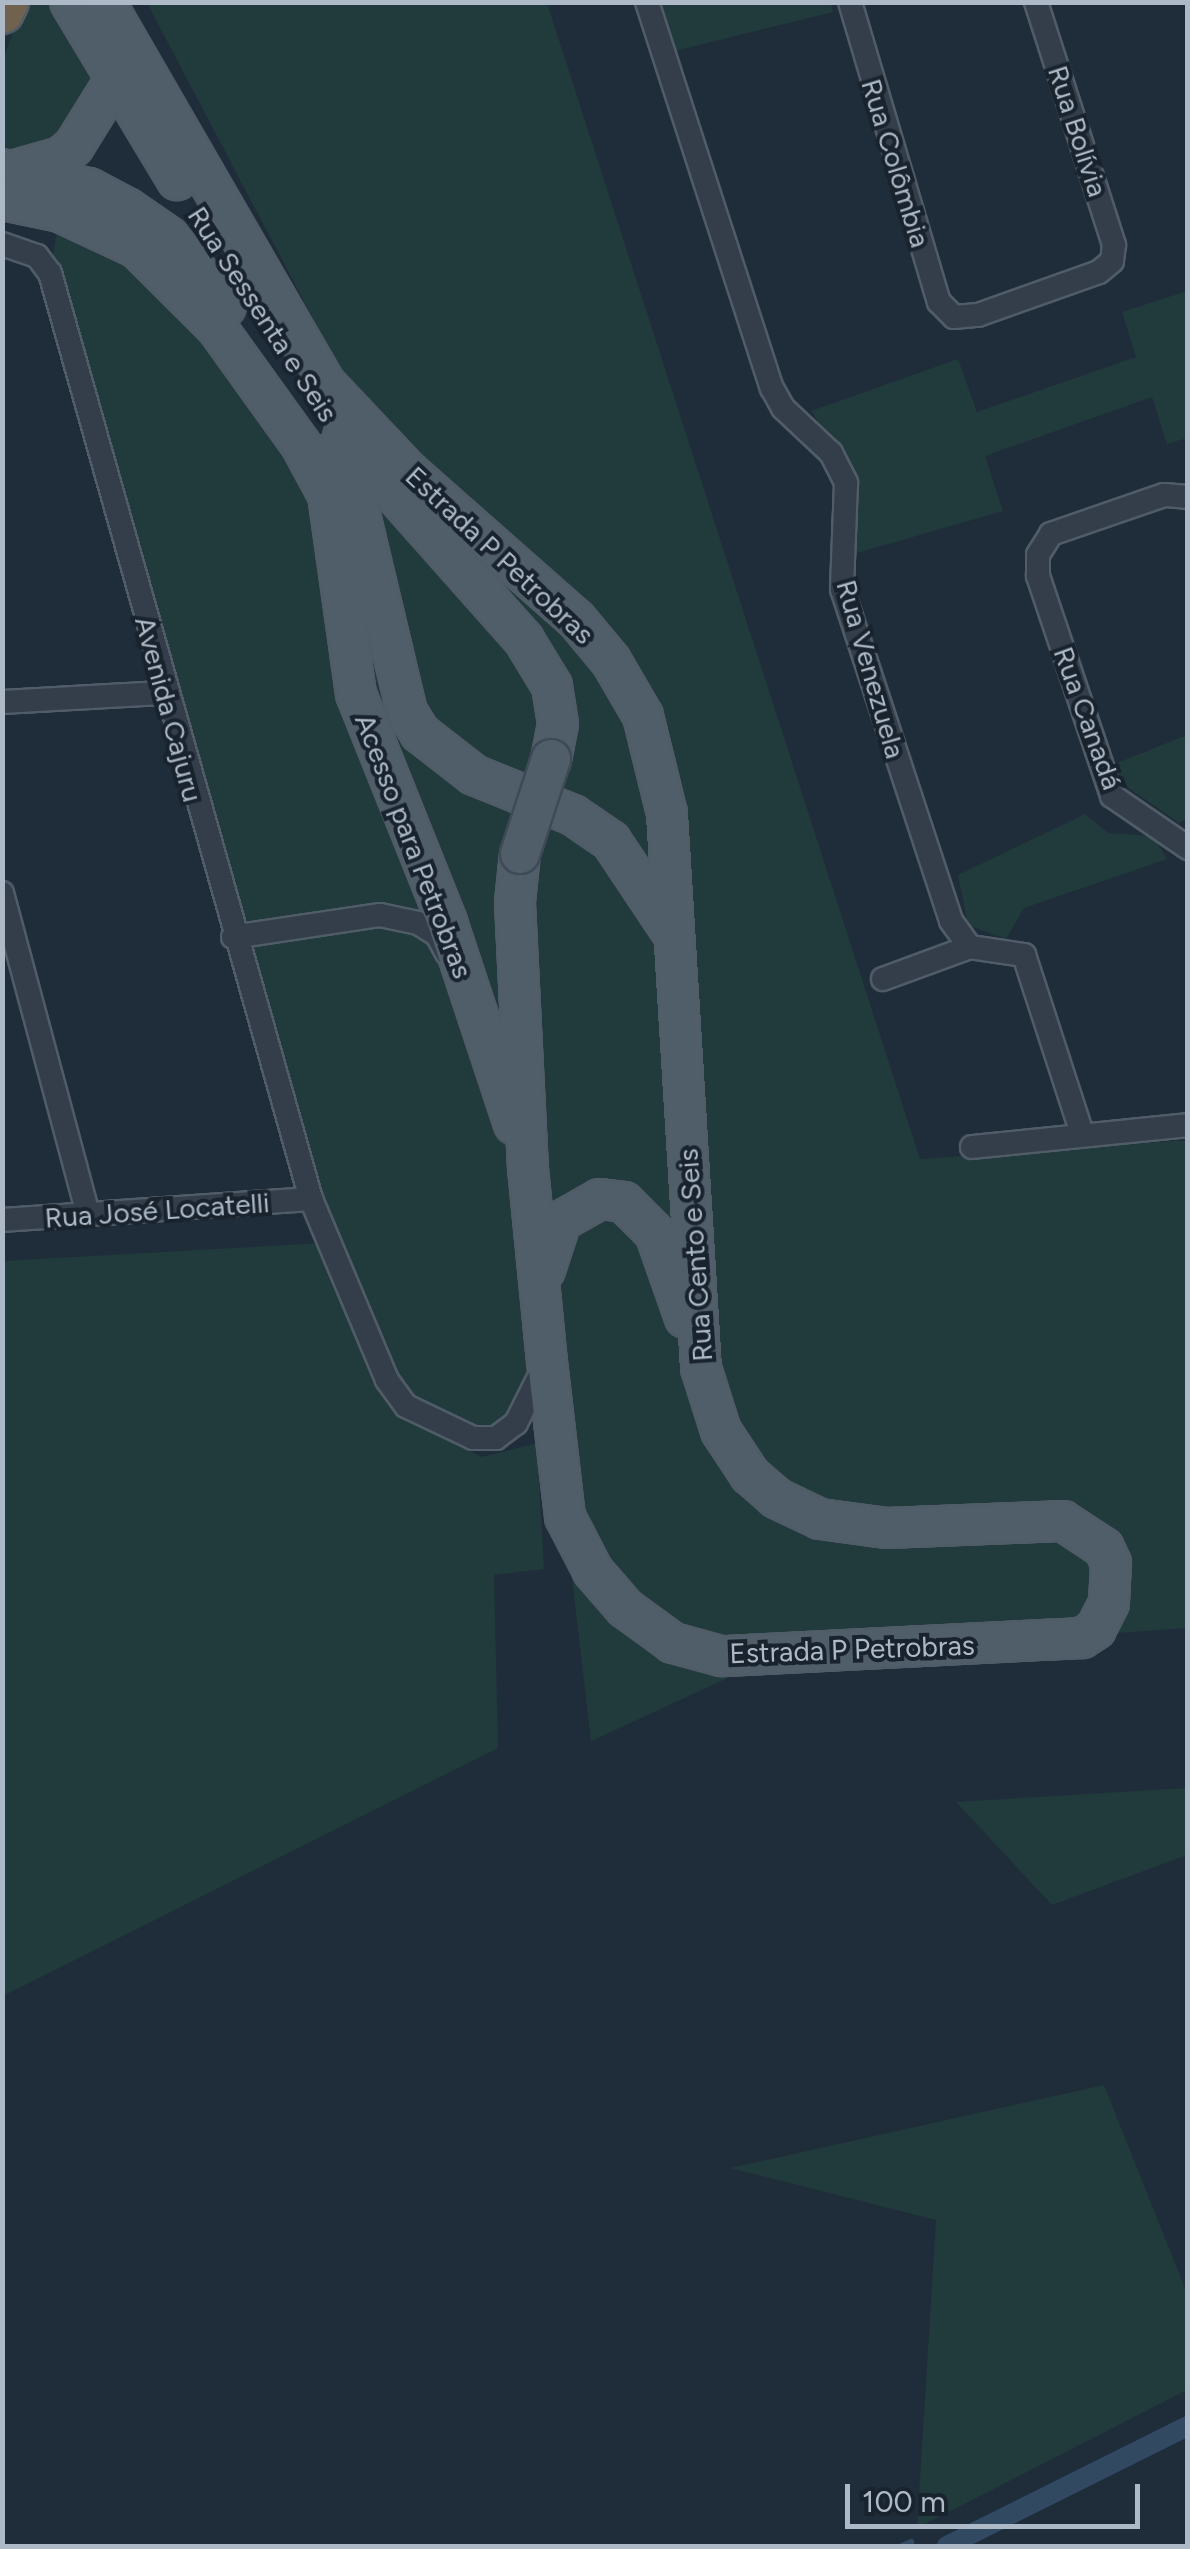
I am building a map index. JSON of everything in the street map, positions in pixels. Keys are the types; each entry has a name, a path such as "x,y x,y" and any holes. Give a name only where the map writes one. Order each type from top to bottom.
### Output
{"highway":[{"path":"2,12 7,2"}],"main road":[{"name":"Rua Sessenta e Seis","path":"70,2 310,395 390,495 524,640 552,686 558,724 550,759"},
{"name":"Estrada P Petrobras","path":"105,2 324,382 408,470 576,619 612,661 643,716 658,763 674,936"},
{"path":"7,180 61,157 74,146 116,80"},
{"path":"7,180 89,188 169,237 347,474 407,712 420,733 474,775 574,815 611,841 674,936"},
{"name":"Acesso para Petrobras","path":"7,180 60,212 138,248 218,328 301,445 328,495 356,694 473,998 528,1169"},
{"name":"Acesso para Petrobras","path":"550,759 520,854 516,902 528,1169 543,1276 547,1362 565,1517"},
{"name":"Rua Cento e Seis","path":"674,936 701,1368 721,1431 750,1475 776,1498 820,1519 887,1528 1063,1520 1104,1548 1110,1563 1110,1603 1082,1638"},
{"path":"543,1276 562,1221 600,1199 624,1202 655,1233 701,1368"},
{"name":"Estrada P Petrobras","path":"565,1517 593,1571 625,1608 673,1643 721,1656 1082,1638"}],"street":[{"name":"Rua Venezuela","path":"647,2 772,388 783,408 831,453 846,482 841,570 847,607 950,921 970,947"},
{"name":"Rua Colômbia","path":"850,2 940,302 954,317 1081,278 1112,260"},
{"name":"Rua Bolívia","path":"1036,2 1114,245 1112,260"},
{"name":"Avenida Cajuru","path":"2,244 37,256 50,273 232,937 311,1199 387,1380 406,1406 473,1438 496,1438 516,1423 547,1362"},
{"name":"Rua Canadá","path":"1188,496 1164,495 1051,534 1038,554 1038,576 1112,796 1188,848"},
{"path":"2,702 164,693"},
{"path":"2,893 88,1215"},
{"path":"232,937 380,914 400,918 437,935 473,998"},
{"path":"883,979 970,947 1024,955 1082,1134"},
{"path":"972,1147 1188,1125"},
{"name":"Rua José Locatelli","path":"2,1220 311,1199"}],"green space":[{"path":"24,3 57,3 97,72 95,95 61,141 41,153 3,153 2,61"},
{"path":"147,3 547,3 920,1159 1187,1140 1187,1628 771,1658 591,1741 547,1364 496,1438 406,1406 372,1351 400,1417 482,1457 537,1443 544,1569 494,1575 498,1748 3,1996 3,1261 322,1243 50,273 60,212 128,242 295,436 579,605 348,385"},
{"path":"658,3 831,3 833,12 675,51"},
{"path":"1187,291 1187,438 1167,444 1152,397 985,456 1003,511 857,553 856,495 848,464 811,411 958,359 977,412 1136,357 1122,312"},
{"path":"1187,735 1187,819 1179,823 1120,782 1117,763"},
{"path":"1085,814 1108,833 1153,836 1167,859 1024,908 1006,939 968,925 958,875"},
{"path":"1187,1788 1187,1855 1052,1905 956,1802"},
{"path":"1104,2085 1187,2293 1187,2390 917,2528 936,2220 730,2168"}],"waterway":[{"path":"947,2546 1188,2426"},
{"path":"902,2546 911,2542"}]}
